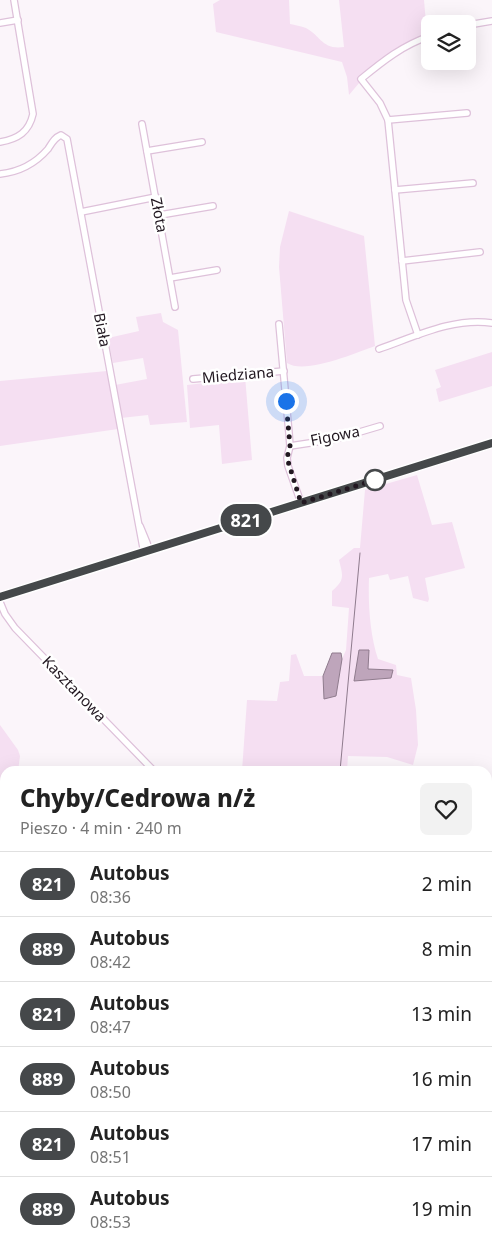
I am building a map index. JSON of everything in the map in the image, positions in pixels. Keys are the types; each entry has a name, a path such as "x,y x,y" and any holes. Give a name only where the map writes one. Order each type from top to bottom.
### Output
{"street":[{"path":"0,142 24,134 34,114 14,0"},
{"path":"0,23 18,20"},
{"path":"476,24 492,21"},
{"path":"418,335 406,300 388,120 380,103 361,79 391,54 421,40"},
{"path":"388,120 467,113"},
{"name":"Złota","path":"142,124 160,215 175,307"},
{"name":"Biała","path":"0,174 24,168 47,150 57,137 65,136 69,144 139,524 147,552"},
{"path":"147,151 202,142"},
{"path":"395,190 473,183"},
{"path":"81,212 156,198"},
{"path":"160,215 213,206"},
{"path":"402,260 480,252"},
{"path":"170,278 217,270"},
{"path":"378,349 438,328 471,321 492,323"},
{"path":"279,324 290,446 287,458 301,503"},
{"name":"Miedziana","path":"193,379 284,370"},
{"name":"Figowa","path":"290,446 336,439 380,426"},
{"path":"0,597 492,443"},
{"name":"Kasztanowa","path":"0,602 5,614 15,628 149,766"}],"shaded area":[{"path":"220,0 289,0 290,24 306,28 322,42 337,47 344,47 339,0 424,0 425,15 421,15 421,37 404,44 375,64 349,95 347,77 342,62 216,32 213,4"},
{"path":"289,211 364,236 375,346 317,365 295,366 287,363 279,267 280,247"},
{"path":"161,313 163,322 178,330 187,422 150,425 148,415 121,418 115,385 147,379 143,358 113,363 108,338 139,331 136,317"},
{"path":"492,352 492,386 439,402 436,389 441,387 435,370"},
{"path":"107,371 118,429 0,446 0,381"},
{"path":"245,376 252,460 222,464 219,425 190,428 187,385 205,383 206,380"},
{"path":"417,475 432,525 452,522 465,568 425,578 428,602 413,598 408,576 390,580 388,574 369,578 370,619 378,659 396,665 397,675 411,678 416,710 418,745 413,765 387,757 348,756 347,766 242,766 247,700 277,701 280,682 289,681 291,655 296,654 304,676 323,676 324,699 336,696 342,659 346,650 349,608 332,606 332,591 339,584 342,577 339,560 354,548 360,548 365,490","holes":["368,669 392,670 391,678 355,681"]},
{"path":"359,650 369,650 368,669 393,670 391,678 354,681"},
{"path":"332,653 341,653 342,659 336,696 324,699 323,676"},
{"path":"0,725 18,750 20,756 19,766 0,766"}],"waterway":[{"path":"340,766 360,553"}],"bus line":[{"name":"821","path":"0,597 492,443"}],"route":[{"path":"286,401 290,446 287,458 288,466 301,503 375,480"}]}
